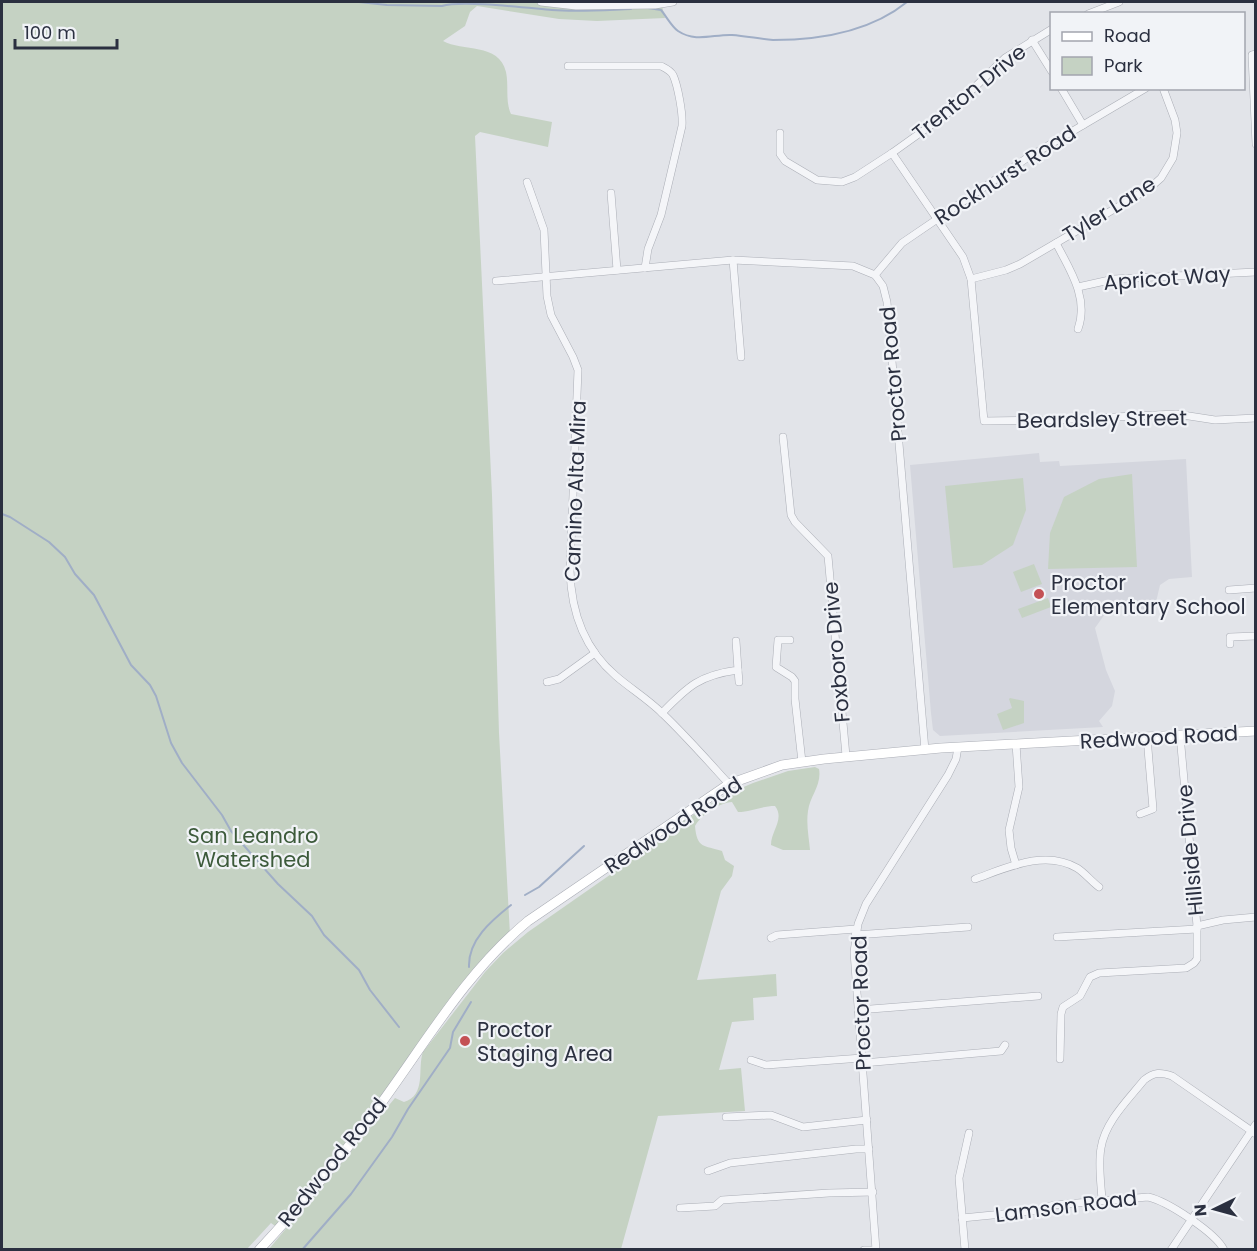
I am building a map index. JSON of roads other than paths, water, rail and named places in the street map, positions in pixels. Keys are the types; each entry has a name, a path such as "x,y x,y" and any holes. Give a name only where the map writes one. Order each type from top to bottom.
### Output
{"main road":[{"name":"Redwood Road","path":"259,1250 376,1111 473,975 510,935 729,784 774,768 846,756 958,747 1256,731"}],"street":[{"path":"541,2 576,6 655,5 673,2"},
{"path":"1093,12 1119,2"},
{"name":"Trenton Drive","path":"780,134 780,154 785,161 817,180 842,182 855,177 948,113 1005,58 1050,30"},
{"path":"1032,40 1050,69"},
{"path":"1254,55 1256,144"},
{"path":"568,66 661,66 668,69 673,76 683,117 682,126 661,215 648,249 645,268"},
{"path":"1062,90 1083,125"},
{"name":"Rockhurst Road","path":"875,275 898,246 1018,165 1143,90"},
{"name":"Tyler Lane","path":"971,279 1006,270 1152,186 1168,168 1173,158 1177,133 1175,120 1164,90"},
{"path":"892,153 963,257 971,279"},
{"name":"Camino Alta Mira","path":"527,182 544,230 546,278 551,315 578,370 570,589 579,624 595,653 615,676 662,712 729,784"},
{"path":"610,193 617,270"},
{"path":"1056,243 1078,287 1082,308 1078,329"},
{"path":"733,260 741,357"},
{"path":"495,281 733,260 853,266 875,275"},
{"name":"Apricot Way","path":"1078,287 1114,279 1256,272"},
{"name":"Proctor Road","path":"875,275 883,286 887,302 925,750"},
{"name":"Beardsley Street","path":"971,279 984,421 1176,414 1215,420 1256,418"},
{"name":"Foxboro Drive","path":"783,437 791,515 828,556 846,756"},
{"path":"1229,590 1256,588"},
{"path":"1230,644 1230,637 1256,636"},
{"path":"790,640 778,640 775,664 777,668 792,676 795,681 802,762"},
{"path":"736,641 739,682"},
{"path":"547,682 559,679 595,653"},
{"path":"662,712 680,694 699,680 720,672 738,670"},
{"name":"Hillside Drive","path":"1060,1059 1063,1007 1080,996 1090,977 1099,973 1186,968 1194,963 1198,954 1180,735"},
{"path":"1140,814 1153,809 1147,737"},
{"path":"1016,744 1018,787 1009,835 1017,865"},
{"name":"Proctor Road","path":"874,1250 873,1192 854,952 856,932 861,915 872,894 948,775 956,759 958,747"},
{"path":"975,879 1040,860 1063,863 1077,868 1098,887"},
{"path":"1057,937 1197,928 1223,920 1256,917"},
{"path":"771,939 777,935 968,927"},
{"path":"858,1010 1038,996"},
{"path":"751,1060 766,1065 862,1061 1001,1051 1005,1045"},
{"path":"1102,1200 1100,1159 1102,1141 1110,1124 1144,1080 1151,1075 1164,1073 1172,1077 1253,1132"},
{"path":"726,1117 771,1116 803,1126 867,1120"},
{"path":"1171,1250 1253,1132 1256,1124"},
{"path":"965,1250 959,1178 969,1133"},
{"path":"708,1171 730,1163 869,1149"},
{"path":"680,1208 715,1206 722,1200 829,1192 873,1192"},
{"name":"Lamson Road","path":"962,1218 1032,1211 1053,1205 1148,1197 1161,1200 1191,1220 1216,1238 1224,1250"},
{"path":"864,1250 874,1250"}],"waterway":[{"path":"359,2 442,6 479,4 572,11 631,9"},
{"path":"648,8 661,10 676,29 692,37 732,35 790,40 826,36 860,27 877,21 907,2"},
{"path":"2,514 49,542 65,557 75,574 94,595 131,665 150,685 156,696 171,743 182,763 222,815 231,831 278,884 312,916 324,935 359,970 370,990 399,1027"},
{"path":"525,895 539,887 584,846"},
{"path":"469,967 472,948 482,932 511,905"},
{"path":"302,1250 351,1194 392,1137 408,1109 450,1048 453,1032 471,1002"}],"place":[{"name":"Proctor Elementary School","path":"1039,594"},
{"name":"Proctor Staging Area","path":"465,1041"}],"park label":[{"name":"San Leandro Watershed","path":"253,847"}]}
